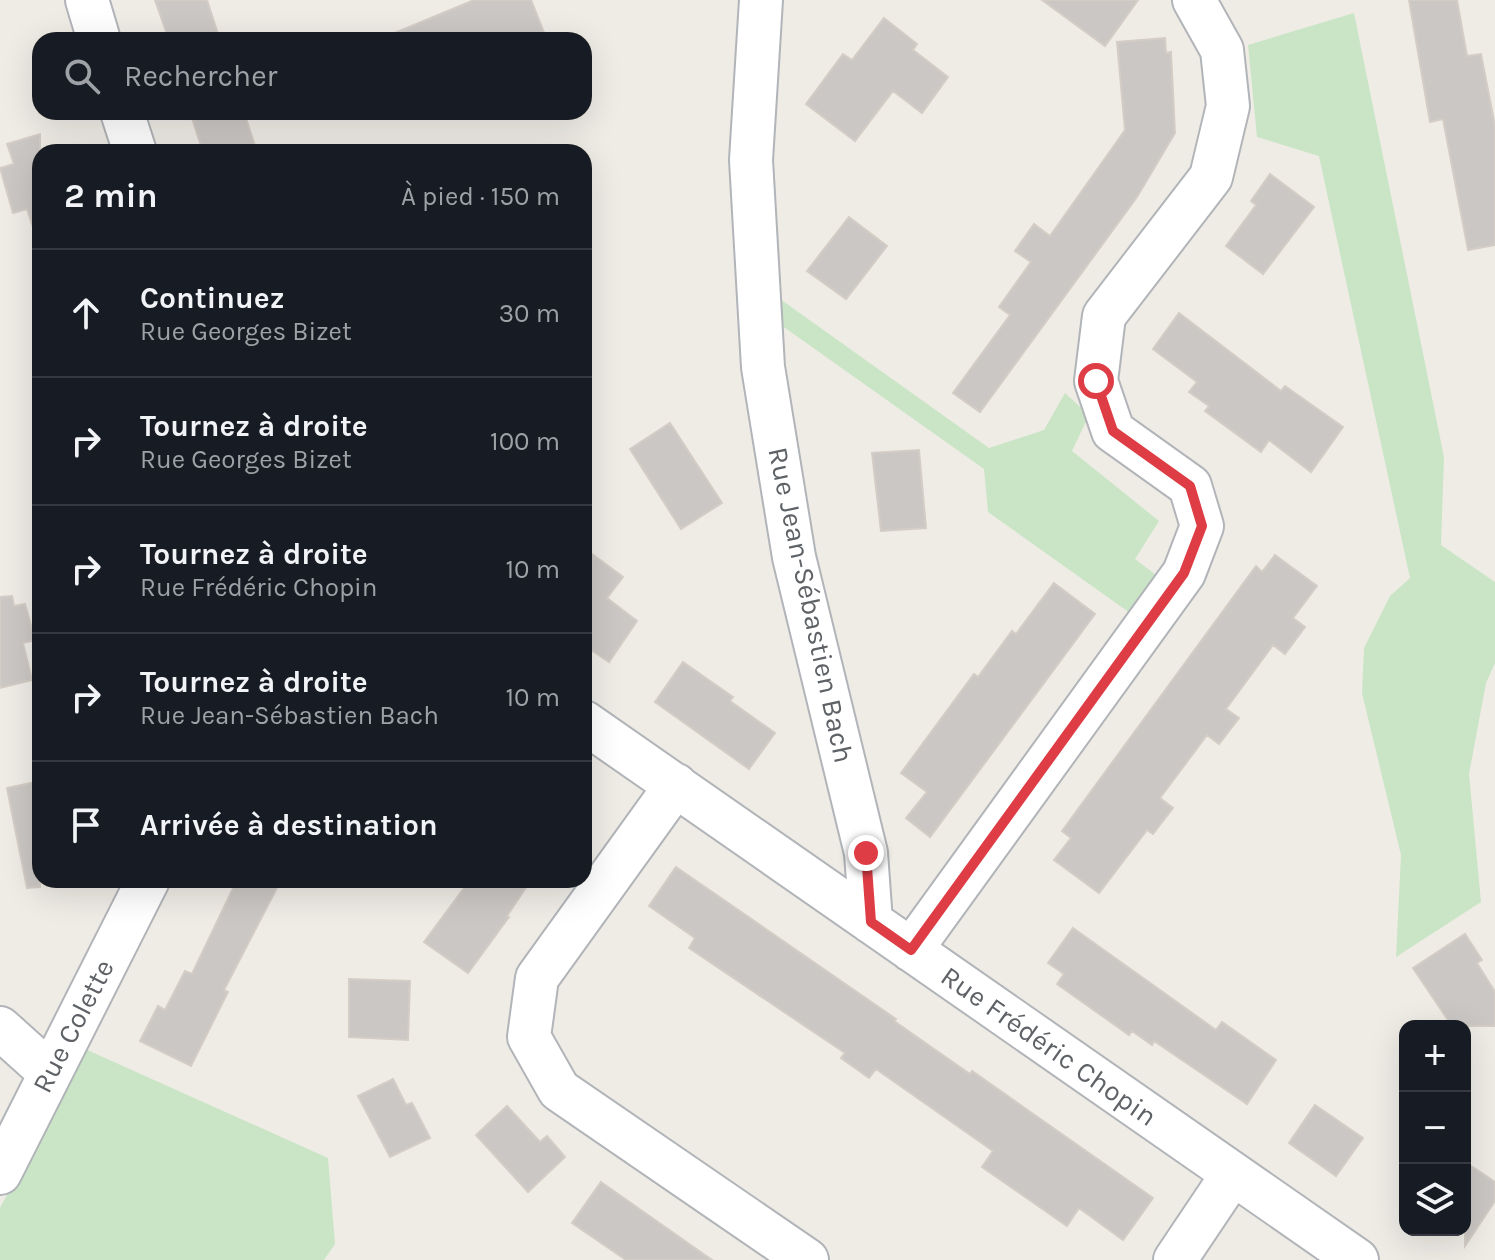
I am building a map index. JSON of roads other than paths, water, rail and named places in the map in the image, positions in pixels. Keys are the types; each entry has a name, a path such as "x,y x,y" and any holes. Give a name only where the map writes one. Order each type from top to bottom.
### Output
{"street":[{"path":"87,0 97,32"},
{"name":"Rue Jean-Sébastien Bach","path":"761,0 751,160 763,367 794,557 866,853 871,922"},
{"path":"911,950 1184,573 1202,526 1190,486 1113,431 1096,381 1104,316 1211,177 1228,106 1222,50 1194,0"},
{"path":"125,120 132,144"},
{"name":"Rue Frédéric Chopin","path":"592,727 1357,1260"},
{"path":"676,785 537,978 529,1037 559,1090 807,1260"},
{"name":"Rue Colette","path":"0,1173 144,888"},
{"path":"0,1028 49,1072"},
{"path":"1175,1260 1232,1175"}]}
